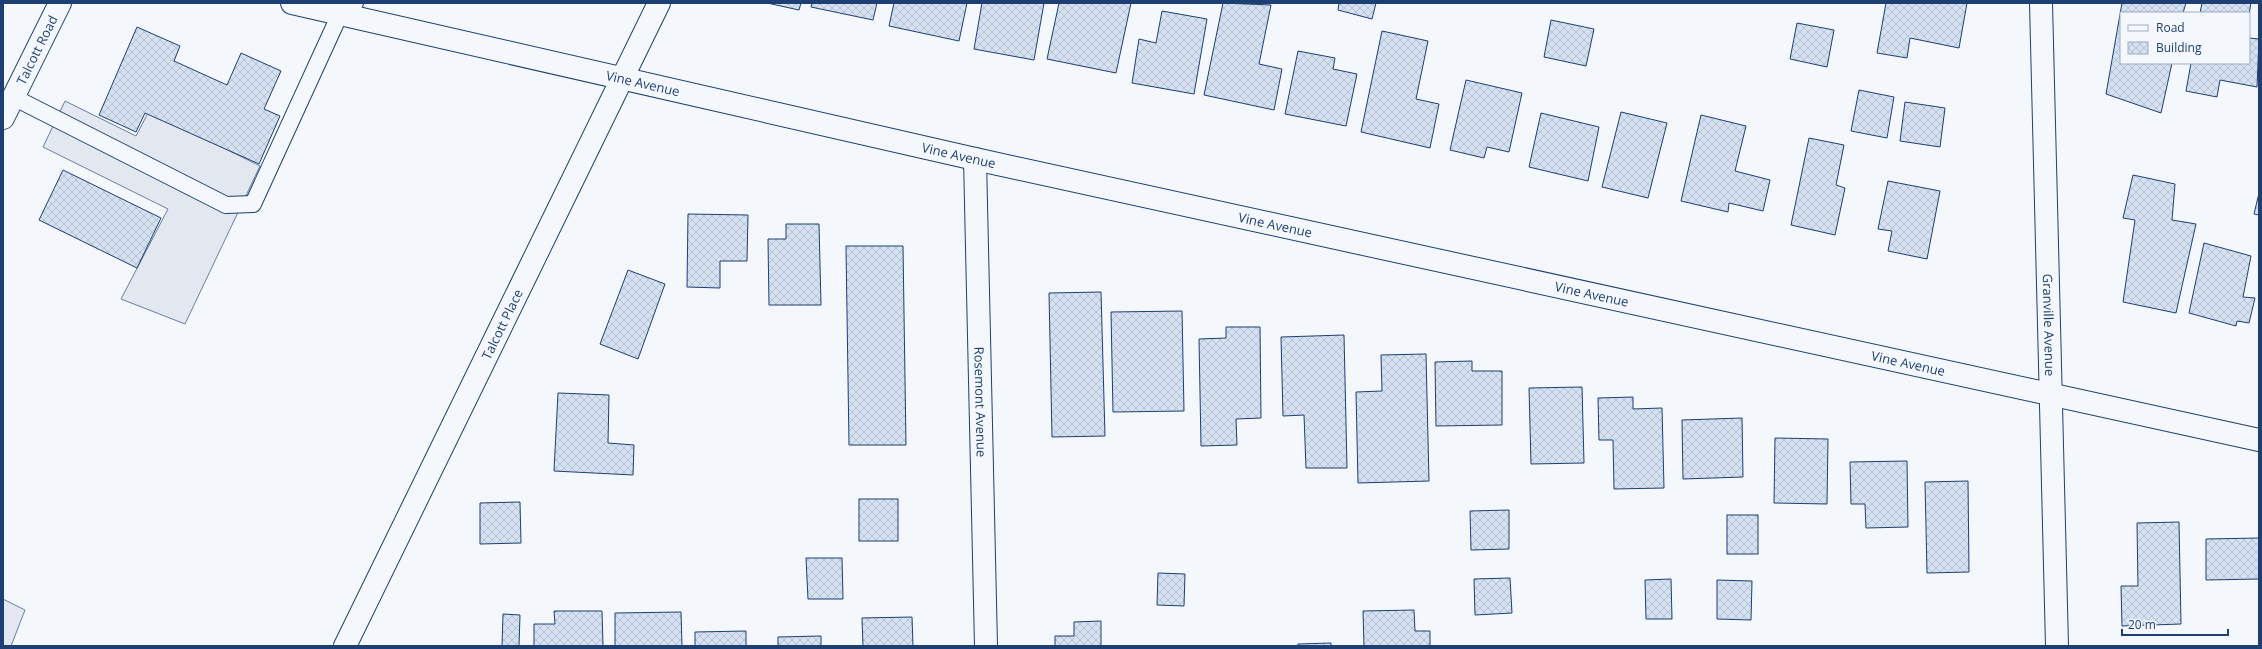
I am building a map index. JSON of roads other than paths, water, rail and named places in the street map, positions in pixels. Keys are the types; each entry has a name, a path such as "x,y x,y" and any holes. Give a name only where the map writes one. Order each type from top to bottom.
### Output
{"street":[{"name":"Talcott Road","path":"3,118 60,3"},
{"name":"Vine Avenue","path":"292,3 348,11 622,78 975,159 2259,440"},
{"name":"Talcott Place","path":"345,646 659,3"},
{"name":"Granville Avenue","path":"2041,3 2057,646"},
{"name":"Rosemont Avenue","path":"975,159 986,646"}],"lane":[{"path":"13,97 226,205 253,204 348,11"}]}
